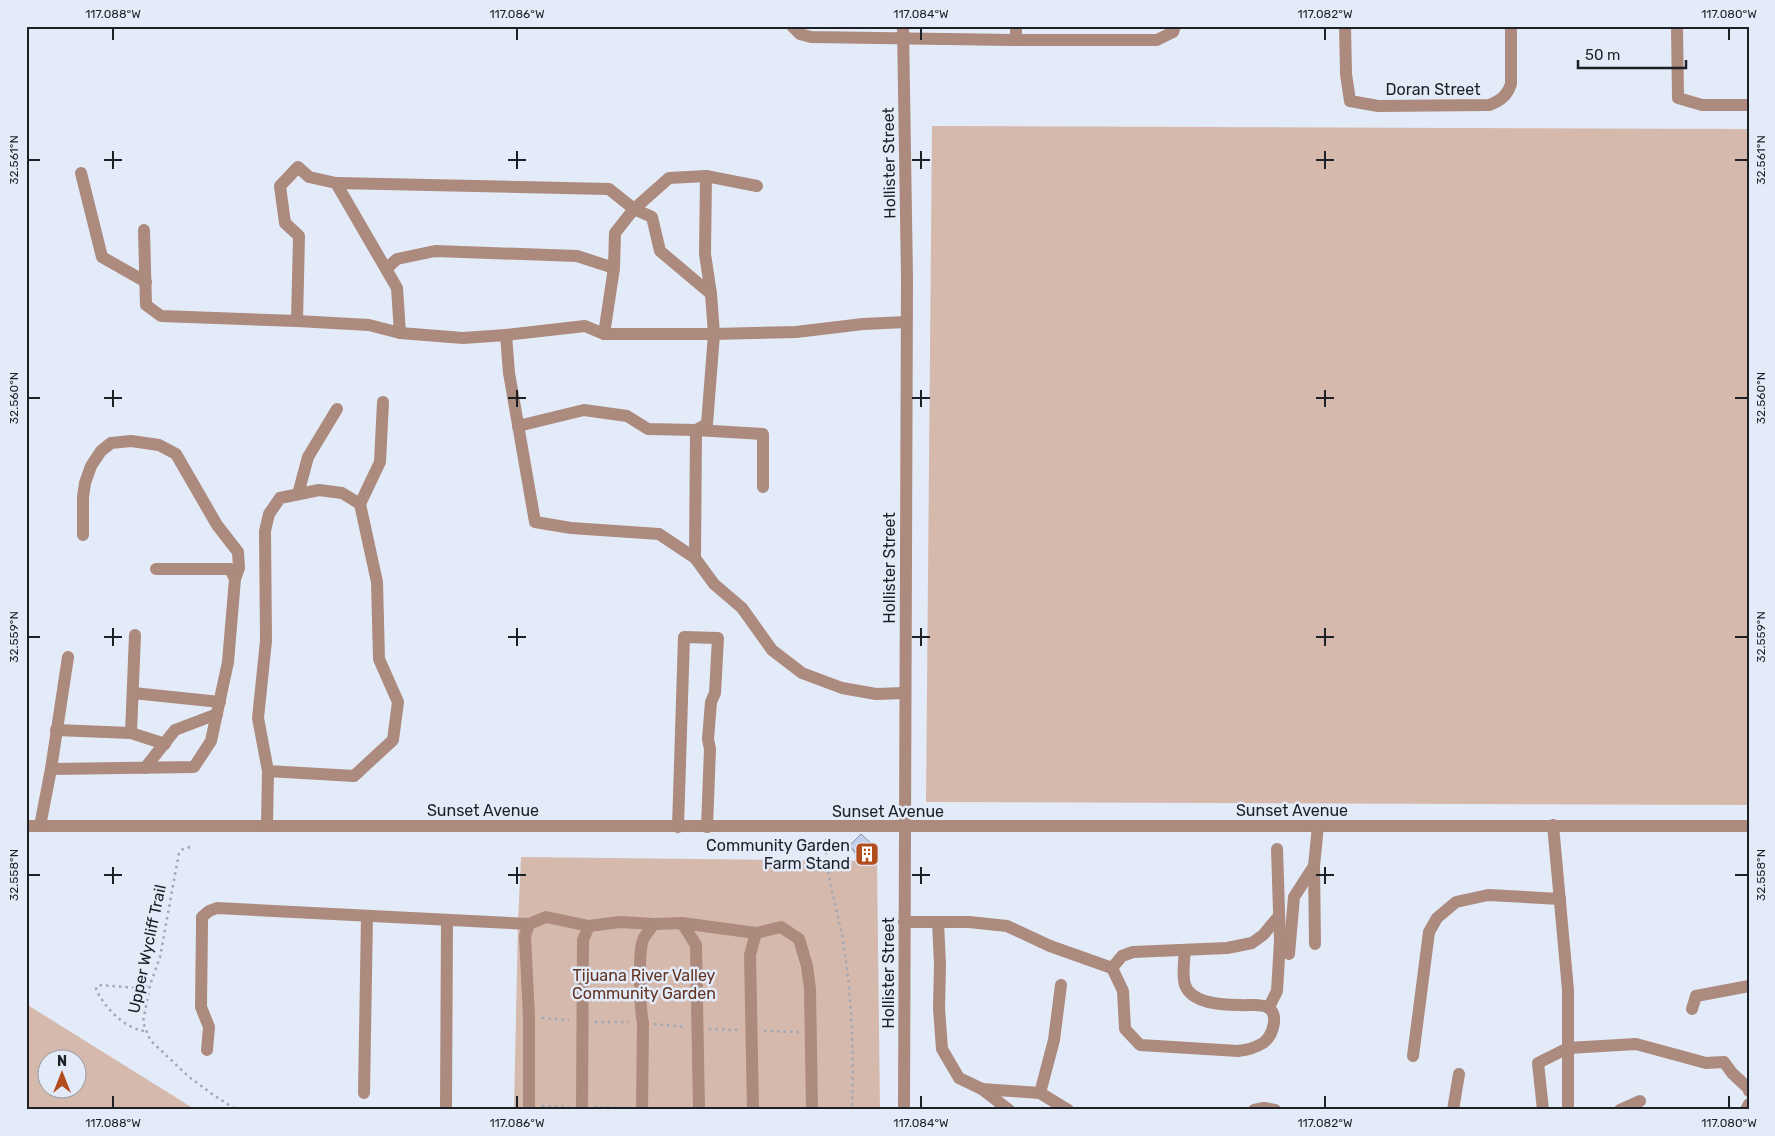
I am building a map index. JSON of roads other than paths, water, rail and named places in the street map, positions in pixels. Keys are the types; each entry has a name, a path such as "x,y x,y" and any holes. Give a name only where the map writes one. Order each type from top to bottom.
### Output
{"street":[{"path":"792,26 800,34 811,37 903,32 1016,40 1157,40 1173,32 1175,26"},
{"path":"1016,26 1016,40"},
{"name":"Doran Street","path":"1345,26 1346,74 1350,101 1378,106 1489,106 1498,102 1508,93 1510,84 1511,26"},
{"path":"1678,26 1678,98 1702,105 1749,105"},
{"name":"Hollister Street","path":"903,32 906,322 904,1110"},
{"path":"297,321 299,236 285,223 280,186 298,168 309,177 336,183 609,189 634,209 652,217 660,251 711,294"},
{"path":"81,174 102,257 146,282"},
{"path":"604,334 614,268 615,233 634,209 669,178 706,176 757,186"},
{"path":"696,430 707,424 714,334 705,254 706,176"},
{"path":"336,183 397,288 400,333"},
{"path":"144,230 146,305 162,316 369,325 400,333 463,338 585,326 604,334 714,334 796,332 863,324 906,322"},
{"path":"387,268 397,259 435,251 577,256 614,268"},
{"path":"506,335 509,373 535,522 571,528 659,534 695,558 714,584 742,608 772,650 802,673 842,688 876,694 905,693"},
{"path":"268,771 354,776 393,740 398,702 379,659 376,582 360,504 380,462 383,402"},
{"path":"298,494 308,458 337,409"},
{"path":"518,426 584,410 627,416 648,429 763,434 763,487"},
{"path":"695,558 696,430"},
{"path":"51,769 194,767 211,741 228,662 235,579 239,568 238,552 217,525 176,454 159,445 131,442 111,443 101,451 91,466 85,482 83,535"},
{"path":"267,826 268,771 258,718 266,641 266,531 269,514 280,498 319,490 342,493 360,504"},
{"path":"156,569 230,569 235,579"},
{"path":"131,733 135,635"},
{"path":"678,827 684,637 718,638 715,693 711,702 708,739 710,749 707,827"},
{"path":"40,826 51,769 68,657"},
{"path":"133,693 218,708"},
{"path":"145,768 175,730 218,708"},
{"path":"56,730 131,733 165,744"},
{"path":"1553,825 1568,990 1568,1110"},
{"name":"Sunset Avenue","path":"26,826 1749,826"},
{"path":"1315,944 1314,866 1318,826"},
{"path":"1269,1007 1278,991 1280,941 1278,849"},
{"path":"1289,954 1294,897 1314,866"},
{"path":"1413,1056 1429,932 1437,918 1456,902 1488,895 1560,899"},
{"path":"207,1050 208,1027 201,1007 202,916 217,908 529,924 546,916 589,926 620,922 682,924 756,933 781,927 799,939 807,966 812,1110"},
{"path":"364,1094 367,916"},
{"path":"1112,968 1122,956 1133,952 1227,948 1252,944 1263,935 1279,916"},
{"path":"446,1110 447,920"},
{"path":"904,922 969,922 1007,926 1050,946 1112,968 1123,991 1125,1029 1140,1045 1238,1051 1253,1048 1264,1042 1272,1030 1274,1022 1273,1014 1269,1007 1260,1004 1241,1006 1215,1003 1194,996 1185,984 1185,950"},
{"path":"938,922 939,1008 942,1049 959,1078 982,1089 1009,1110"},
{"path":"529,924 525,936 529,1017 529,1110"},
{"path":"642,1110 644,1077 640,988 642,941 654,924"},
{"path":"682,924 696,945 699,1110"},
{"path":"582,1110 583,940 589,926"},
{"path":"752,1110 750,955 756,933"},
{"path":"1040,1092 1054,1040 1061,985"},
{"path":"1692,1009 1696,996 1749,986"},
{"path":"1543,1110 1538,1063 1568,1048 1636,1044 1706,1063 1724,1062 1749,1090"},
{"path":"1453,1110 1459,1074"},
{"path":"982,1089 1040,1092 1068,1110"},
{"path":"1620,1110 1640,1101"},
{"path":"1746,1110 1749,1104"},
{"path":"1254,1110 1264,1108 1275,1110"}],"place":[{"name":"Community Garden Farm Stand","path":"867,854"}],"park label":[{"name":"Tijuana River Valley Community Garden","path":"644,984"}]}
